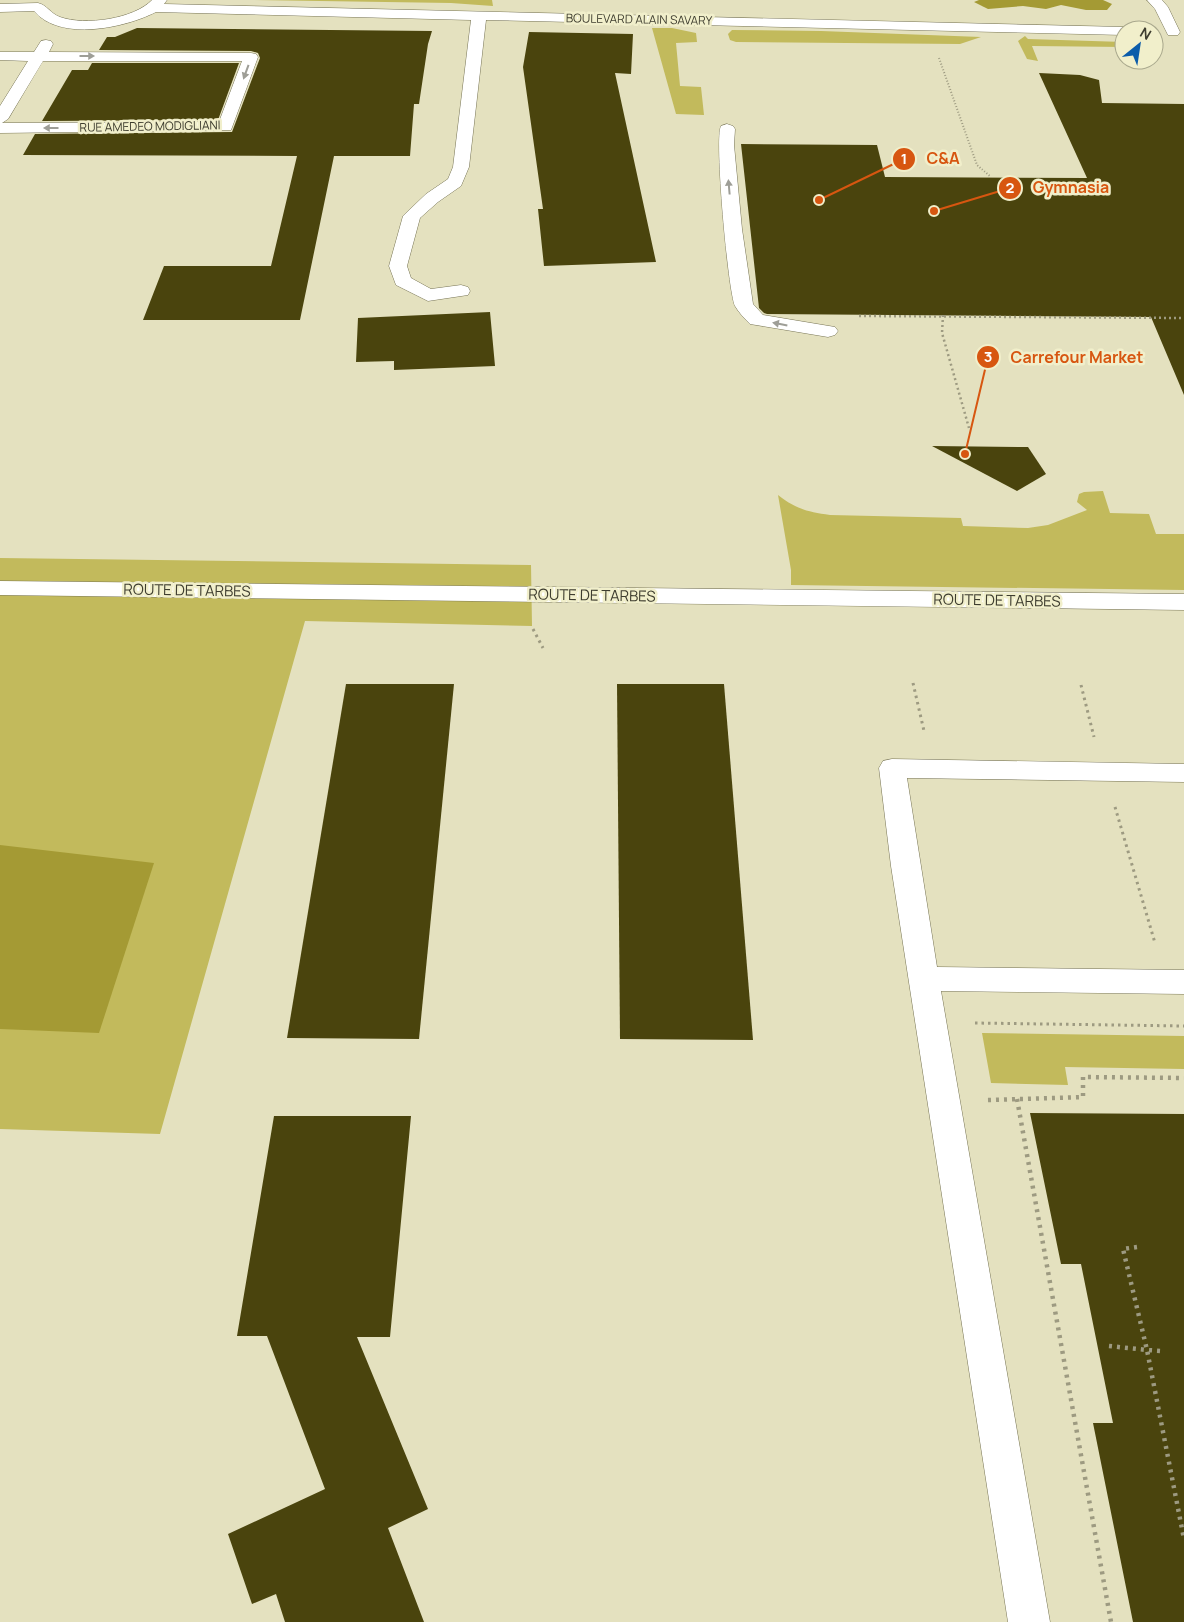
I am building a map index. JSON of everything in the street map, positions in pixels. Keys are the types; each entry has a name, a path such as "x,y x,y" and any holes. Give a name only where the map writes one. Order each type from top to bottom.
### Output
{"street":[{"path":"1154,0 1179,32"},
{"path":"0,8 40,3 40,12 49,20 76,24 98,24 132,18 157,4"},
{"name":"BOULEVARD ALAIN SAVARY","path":"157,4 479,15 1114,31"},
{"path":"461,291 428,294 404,281 398,266 412,216 432,198 455,182 461,168 479,15"},
{"path":"0,119 51,33 49,20"},
{"path":"0,56 41,52 61,39 98,24"},
{"path":"1164,31 1179,32"},
{"name":"RUE AMEDEO MODIGLIANI","path":"0,128 225,127 251,57 41,52"},
{"path":"727,129 726,145 733,229 744,306 757,320 828,332"},
{"name":"ROUTE DE TARBES","path":"0,588 1184,602"},
{"path":"1029,1622 923,979 892,768 1184,773"},
{"path":"923,979 1175,982"}],"path":[{"path":"939,56 975,161 991,177"},
{"path":"855,316 1184,318"},
{"path":"943,316 942,333 969,428"},
{"path":"532,626 543,648"},
{"path":"1081,685 1103,772 1134,869 1175,982"},
{"path":"971,1023 1184,1026"},
{"path":"984,1101 1082,1097 1083,1077 1184,1078"},
{"path":"1016,1100 1112,1622"},
{"path":"1137,1248 1123,1249 1147,1350 1184,1539"},
{"path":"1109,1346 1162,1351"}],"shaded area":[{"path":"250,0 492,0 493,6 451,3"},
{"path":"979,0 1103,0 1112,4 1107,10 1086,10 1061,5 1046,9 1023,6 988,9 974,2"},
{"path":"652,28 672,28 696,33 697,42 676,43 680,86 701,87 704,115 676,114"},
{"path":"732,30 821,31 981,37 960,44 736,42 730,40 728,34"},
{"path":"1025,36 1028,39 1114,42 1114,47 1032,46 1038,61 1027,59 1018,41"},
{"path":"1103,491 1110,513 1149,514 1156,534 1184,534 1184,590 791,585 791,570 778,495 802,509 830,515 961,518 963,526 1028,528 1048,525 1087,510 1077,502 1079,494"},
{"path":"0,558 531,565 532,626 305,621 160,1134 0,1129"},
{"path":"0,845 154,863 99,1033 0,1029"},
{"path":"982,1033 1184,1036 1184,1069 1065,1067 1068,1085 991,1083"}],"building":[{"path":"137,28 432,31 428,44 419,104 414,104 410,156 334,156 300,320 143,320 164,266 271,266 297,156 23,155 35,134 232,132 260,58 258,53 251,51 99,50 107,37 115,37"},
{"path":"529,32 633,34 631,74 615,73 656,262 544,266 538,209 543,209 523,67"},
{"path":"92,63 239,63 218,120 42,121 72,70 88,70"},
{"path":"1039,73 1080,75 1099,80 1102,103 1184,104 1184,395 1151,317 767,314 759,308 741,144 877,145 885,177 1087,178"},
{"path":"490,312 495,366 394,370 394,361 356,362 358,318"},
{"path":"932,446 1028,447 1046,474 1017,491"},
{"path":"346,684 454,684 419,1039 287,1038"},
{"path":"617,684 724,684 753,1040 620,1039"},
{"path":"1030,1113 1184,1114 1184,1622 1133,1622 1093,1423 1113,1423 1081,1264 1061,1264"},
{"path":"274,1116 411,1116 390,1337 357,1337 428,1509 388,1528 424,1622 285,1622 276,1594 252,1604 228,1534 325,1489 267,1336 237,1336"}],"place":[{"name":"C&A","path":"819,200"},
{"name":"Gymnasia","path":"934,211"},
{"name":"Carrefour Market","path":"965,454"}]}
